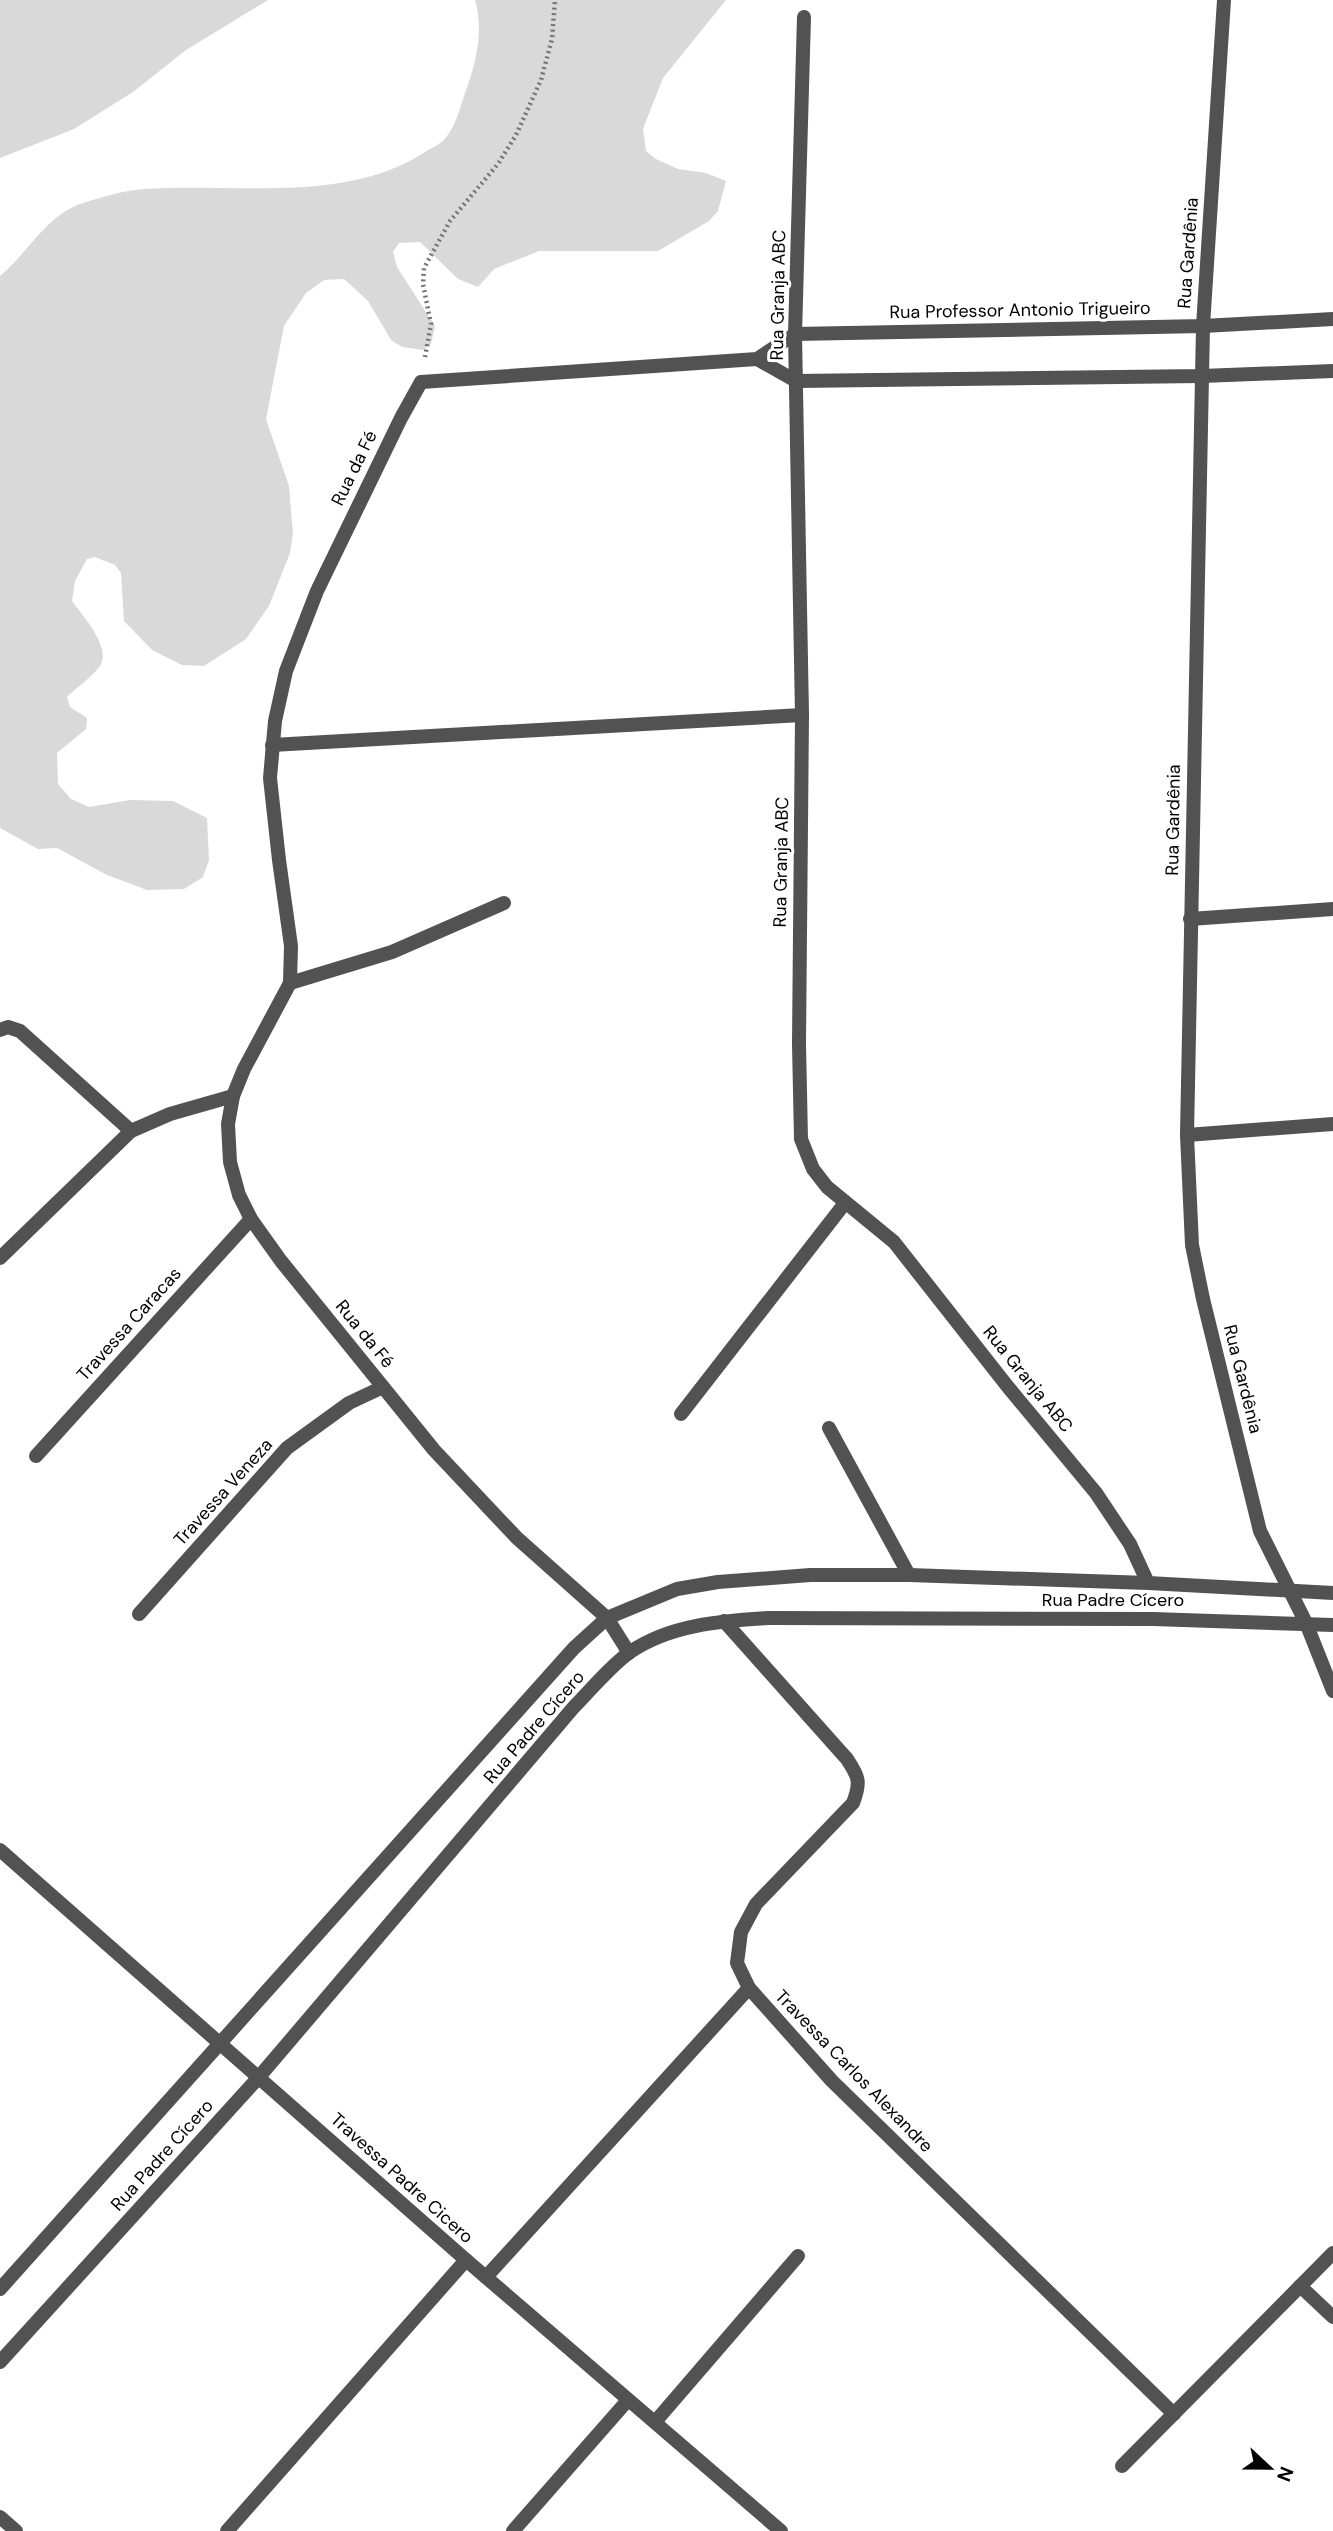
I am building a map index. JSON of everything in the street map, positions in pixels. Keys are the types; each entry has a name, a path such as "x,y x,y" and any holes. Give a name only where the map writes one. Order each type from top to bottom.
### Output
{"street":[{"name":"Rua Gardênia","path":"1224,0 1203,326 1187,1135 1192,1245 1260,1531 1306,1623"},
{"name":"Rua Granja ABC","path":"804,17 795,334 802,715 799,1044 801,1139 813,1169 827,1187 894,1242 1096,1493 1130,1545 1148,1583"},
{"name":"Rua Professor Antonio Trigueiro","path":"795,334 1203,326 1333,319"},
{"path":"421,382 757,359 795,334"},
{"path":"757,359 796,381 1202,376 1333,371"},
{"name":"Rua da Fé","path":"421,382 317,591 286,671 272,745 270,778 291,946 290,983 260,1037 233,1096 228,1124 230,1162 239,1195 251,1219 281,1261 434,1450 517,1538 607,1618 629,1653"},
{"path":"272,745 802,715"},
{"path":"290,983 392,952 504,903"},
{"path":"1190,919 1333,909"},
{"path":"2,1029 12,1027 20,1031 131,1131"},
{"path":"0,1258 131,1131 170,1114 233,1096"},
{"path":"1187,1135 1333,1124"},
{"path":"681,1414 845,1203"},
{"name":"Travessa Caracas","path":"36,1456 251,1219"},
{"name":"Travessa Veneza","path":"139,1614 287,1448 349,1403 383,1387"},
{"path":"829,1428 909,1575"},
{"name":"Rua Padre Cícero","path":"0,2289 574,1648 607,1618 677,1589 718,1582 810,1576 909,1575 1148,1583 1333,1593"},
{"name":"Rua Padre Cícero","path":"0,2362 259,2077 573,1709 629,1653 655,1639 678,1631 724,1621 769,1618 1139,1619 1333,1625"},
{"name":"Travessa Carlos Alexandre","path":"724,1621 847,1759 857,1775 858,1789 853,1803 756,1904 741,1932 737,1963 749,1988 850,2099 1174,2414"},
{"path":"1306,1623 1333,1691"},
{"name":"Travessa Padre Cicero","path":"0,1850 466,2260 781,2531"},
{"path":"486,2277 749,1988"},
{"path":"1122,2466 1333,2253"},
{"path":"655,2423 798,2256"},
{"path":"227,2531 466,2260"},
{"path":"1300,2286 1333,2317"},
{"path":"513,2531 628,2400"},
{"path":"0,2517 16,2531"}],"path":[{"path":"421,382 431,324 423,284 424,268 450,221 498,164 516,135 541,80 552,39 555,0"}],"shaded area":[{"path":"0,0 268,0 186,50 133,92 74,129 0,158"},
{"path":"475,0 726,0 663,78 643,129 646,151 656,159 678,169 706,173 726,181 718,211 709,221 658,251 539,251 494,269 478,287 458,279 420,242 399,243 393,252 397,267 435,326 431,344 423,350 402,347 391,340 368,301 344,279 324,280 306,293 284,326 266,419 289,486 293,534 290,553 269,606 246,639 204,666 182,665 152,650 124,621 121,573 115,565 95,557 87,559 75,581 72,601 95,632 103,659 97,670 67,697 70,707 87,718 86,729 57,753 58,784 71,799 89,807 130,800 173,801 207,818 209,860 203,877 184,889 147,890 107,875 57,848 38,849 0,828 0,276 59,216 70,208 98,198 145,189 289,188 325,185 360,179 394,168 434,147 443,141 454,124 472,71 479,35"}]}
